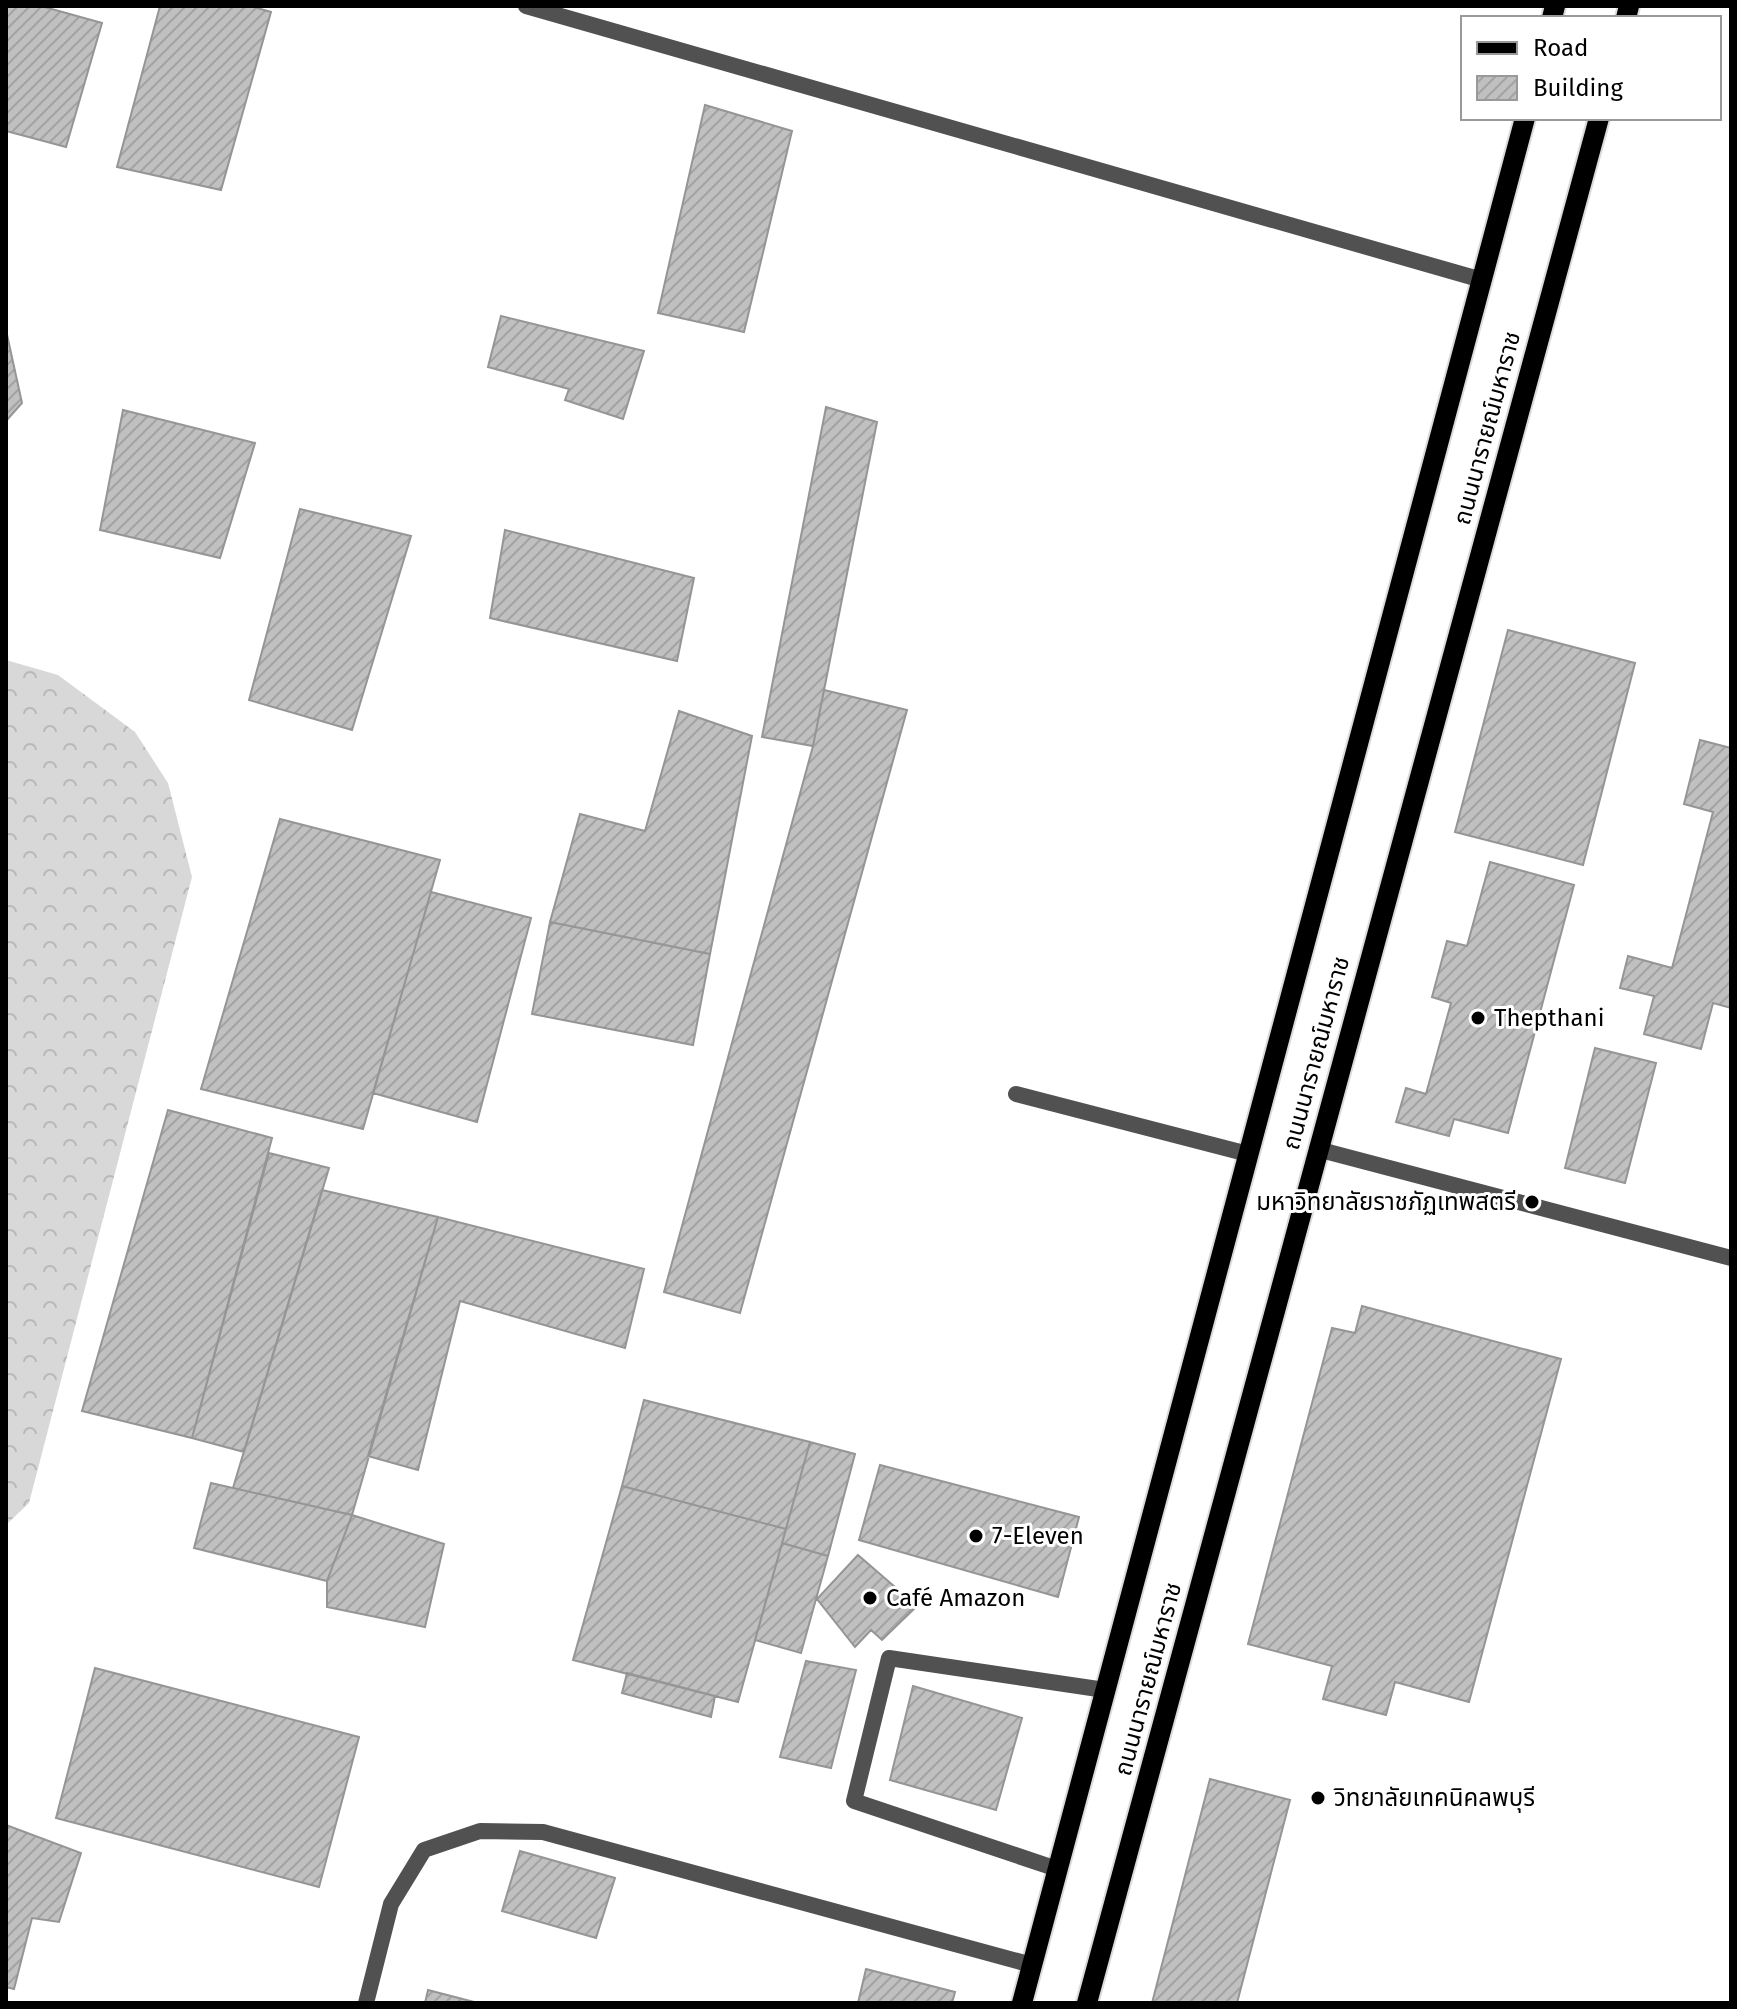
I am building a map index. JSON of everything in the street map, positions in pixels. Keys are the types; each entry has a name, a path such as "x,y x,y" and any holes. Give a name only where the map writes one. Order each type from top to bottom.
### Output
{"main road":[{"name":"ถนนนารายณ์มหาราช","path":"1022,2003 1524,120"},
{"name":"ถนนนารายณ์มหาราช","path":"1087,2003 1598,120"}],"street":[{"path":"526,6 1482,280"},
{"path":"1016,1094 1248,1154"},
{"path":"1317,1149 1731,1258"},
{"path":"1057,1869 854,1801 889,1658 1105,1690"},
{"path":"366,2003 391,1904 424,1850 480,1831 543,1832 1032,1965"}],"green space":[{"path":"6,660 58,675 135,732 168,783 192,877 29,1503 6,1525"}],"building":[{"path":"6,6 41,6 102,23 66,147 6,131"},
{"path":"160,6 250,6 271,12 221,190 117,167"},
{"path":"705,105 792,131 744,332 658,313"},
{"path":"501,316 644,351 623,419 565,400 569,389 488,367"},
{"path":"6,330 22,403 6,421"},
{"path":"826,407 877,422 813,746 762,737"},
{"path":"123,410 255,443 220,558 100,530"},
{"path":"300,509 411,536 352,730 249,700"},
{"path":"505,530 694,578 677,661 490,618"},
{"path":"1508,630 1635,663 1583,865 1455,832"},
{"path":"824,690 907,710 740,1313 664,1292 813,746"},
{"path":"679,711 752,736 710,954 550,922 580,814 645,831"},
{"path":"1700,740 1731,748 1731,1008 1713,1003 1701,1049 1644,1034 1654,996 1620,988 1628,956 1672,968 1713,812 1684,804"},
{"path":"280,819 440,860 363,1129 201,1089"},
{"path":"1490,862 1574,885 1508,1133 1454,1119 1449,1136 1396,1122 1406,1088 1426,1094 1451,1003 1432,997 1447,941 1467,946"},
{"path":"431,892 531,918 477,1122 373,1093"},
{"path":"550,922 710,954 693,1045 532,1014"},
{"path":"1595,1048 1656,1063 1625,1183 1565,1168"},
{"path":"168,1110 272,1138 192,1438 82,1411"},
{"path":"269,1153 329,1168 244,1452 192,1438"},
{"path":"322,1190 438,1217 352,1515 233,1488"},
{"path":"438,1217 644,1269 625,1348 460,1301 418,1470 368,1456"},
{"path":"1362,1306 1561,1359 1469,1702 1395,1682 1386,1715 1323,1699 1332,1666 1248,1644 1332,1328 1355,1333"},
{"path":"644,1400 810,1442 786,1529 622,1486"},
{"path":"810,1442 855,1454 828,1556 782,1543"},
{"path":"880,1465 1079,1517 1058,1597 859,1540"},
{"path":"211,1483 352,1515 327,1581 194,1548"},
{"path":"622,1486 786,1529 738,1702 573,1660"},
{"path":"352,1515 444,1544 425,1627 327,1607 327,1581"},
{"path":"782,1543 828,1556 801,1653 755,1640"},
{"path":"858,1555 917,1606 882,1640 871,1630 855,1647 817,1599"},
{"path":"806,1661 856,1670 831,1768 780,1757"},
{"path":"95,1668 359,1737 319,1887 56,1818"},
{"path":"627,1673 715,1696 711,1717 622,1693"},
{"path":"913,1686 1022,1718 996,1810 890,1780"},
{"path":"1210,1779 1290,1800 1237,2003 1152,2003"},
{"path":"6,1825 81,1853 59,1922 32,1918 14,1989 6,1987"},
{"path":"520,1851 615,1878 596,1938 502,1911"},
{"path":"866,1969 955,1992 952,2003 858,2003"},
{"path":"428,1990 478,2003 425,2003"}],"place":[{"name":"Thepthani","path":"1478,1018"},
{"name":"มหาวิทยาลัยราชภัฏเทพสตรี","path":"1532,1202"},
{"name":"7-Eleven","path":"976,1536"},
{"name":"Café Amazon","path":"870,1598"},
{"name":"วิทยาลัยเทคนิคลพบุรี","path":"1318,1798"}]}
